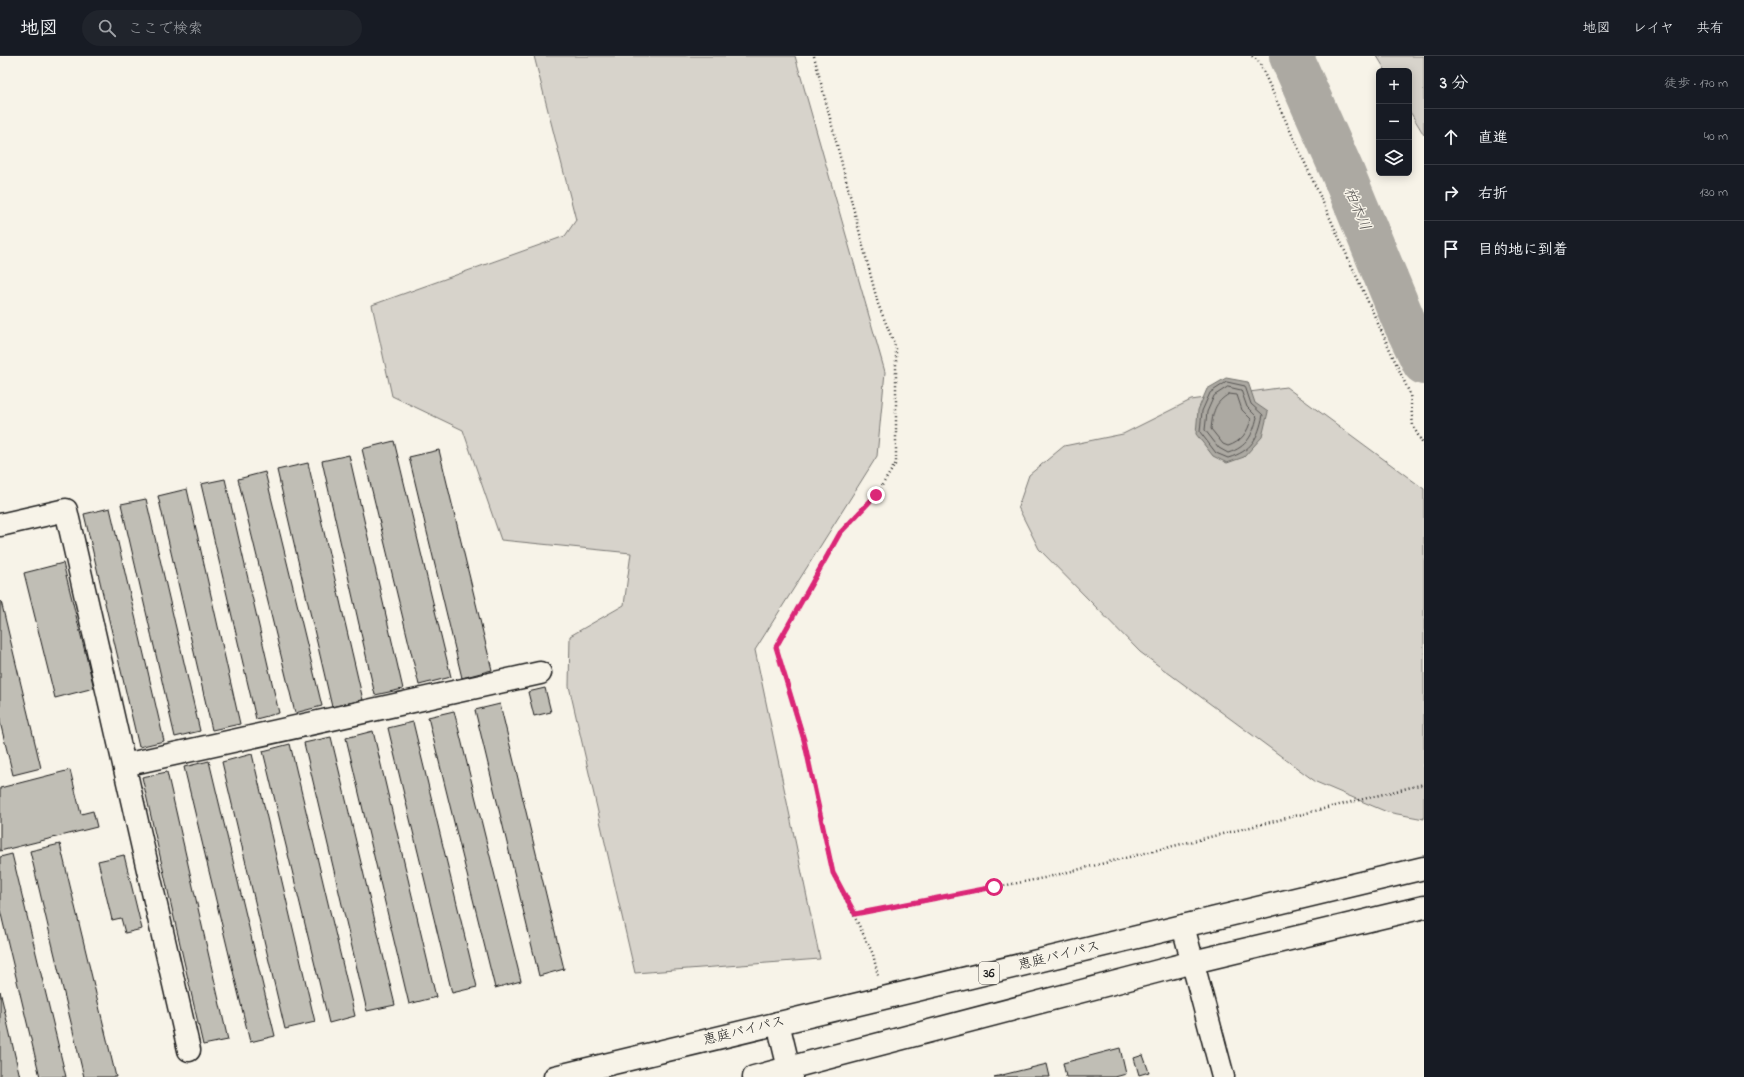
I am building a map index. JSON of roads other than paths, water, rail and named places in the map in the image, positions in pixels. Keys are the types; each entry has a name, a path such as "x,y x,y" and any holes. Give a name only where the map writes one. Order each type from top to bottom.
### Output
{"main road":[{"path":"0,525 66,510 189,1050"},
{"path":"124,765 540,673"},
{"name":"恵庭バイパス","path":"554,1077 1424,868"},
{"path":"754,1077 790,1073 1193,962 1424,907"},
{"path":"1183,926 1223,1077"},
{"path":"778,1023 790,1073"}],"water":[{"path":"1226,378 1248,382 1255,403 1268,412 1262,437 1244,457 1227,463 1213,456 1196,434 1198,410 1207,389"}],"waterway":[{"name":"柏木川","path":"1291,56 1342,171 1403,319 1424,363"}]}
